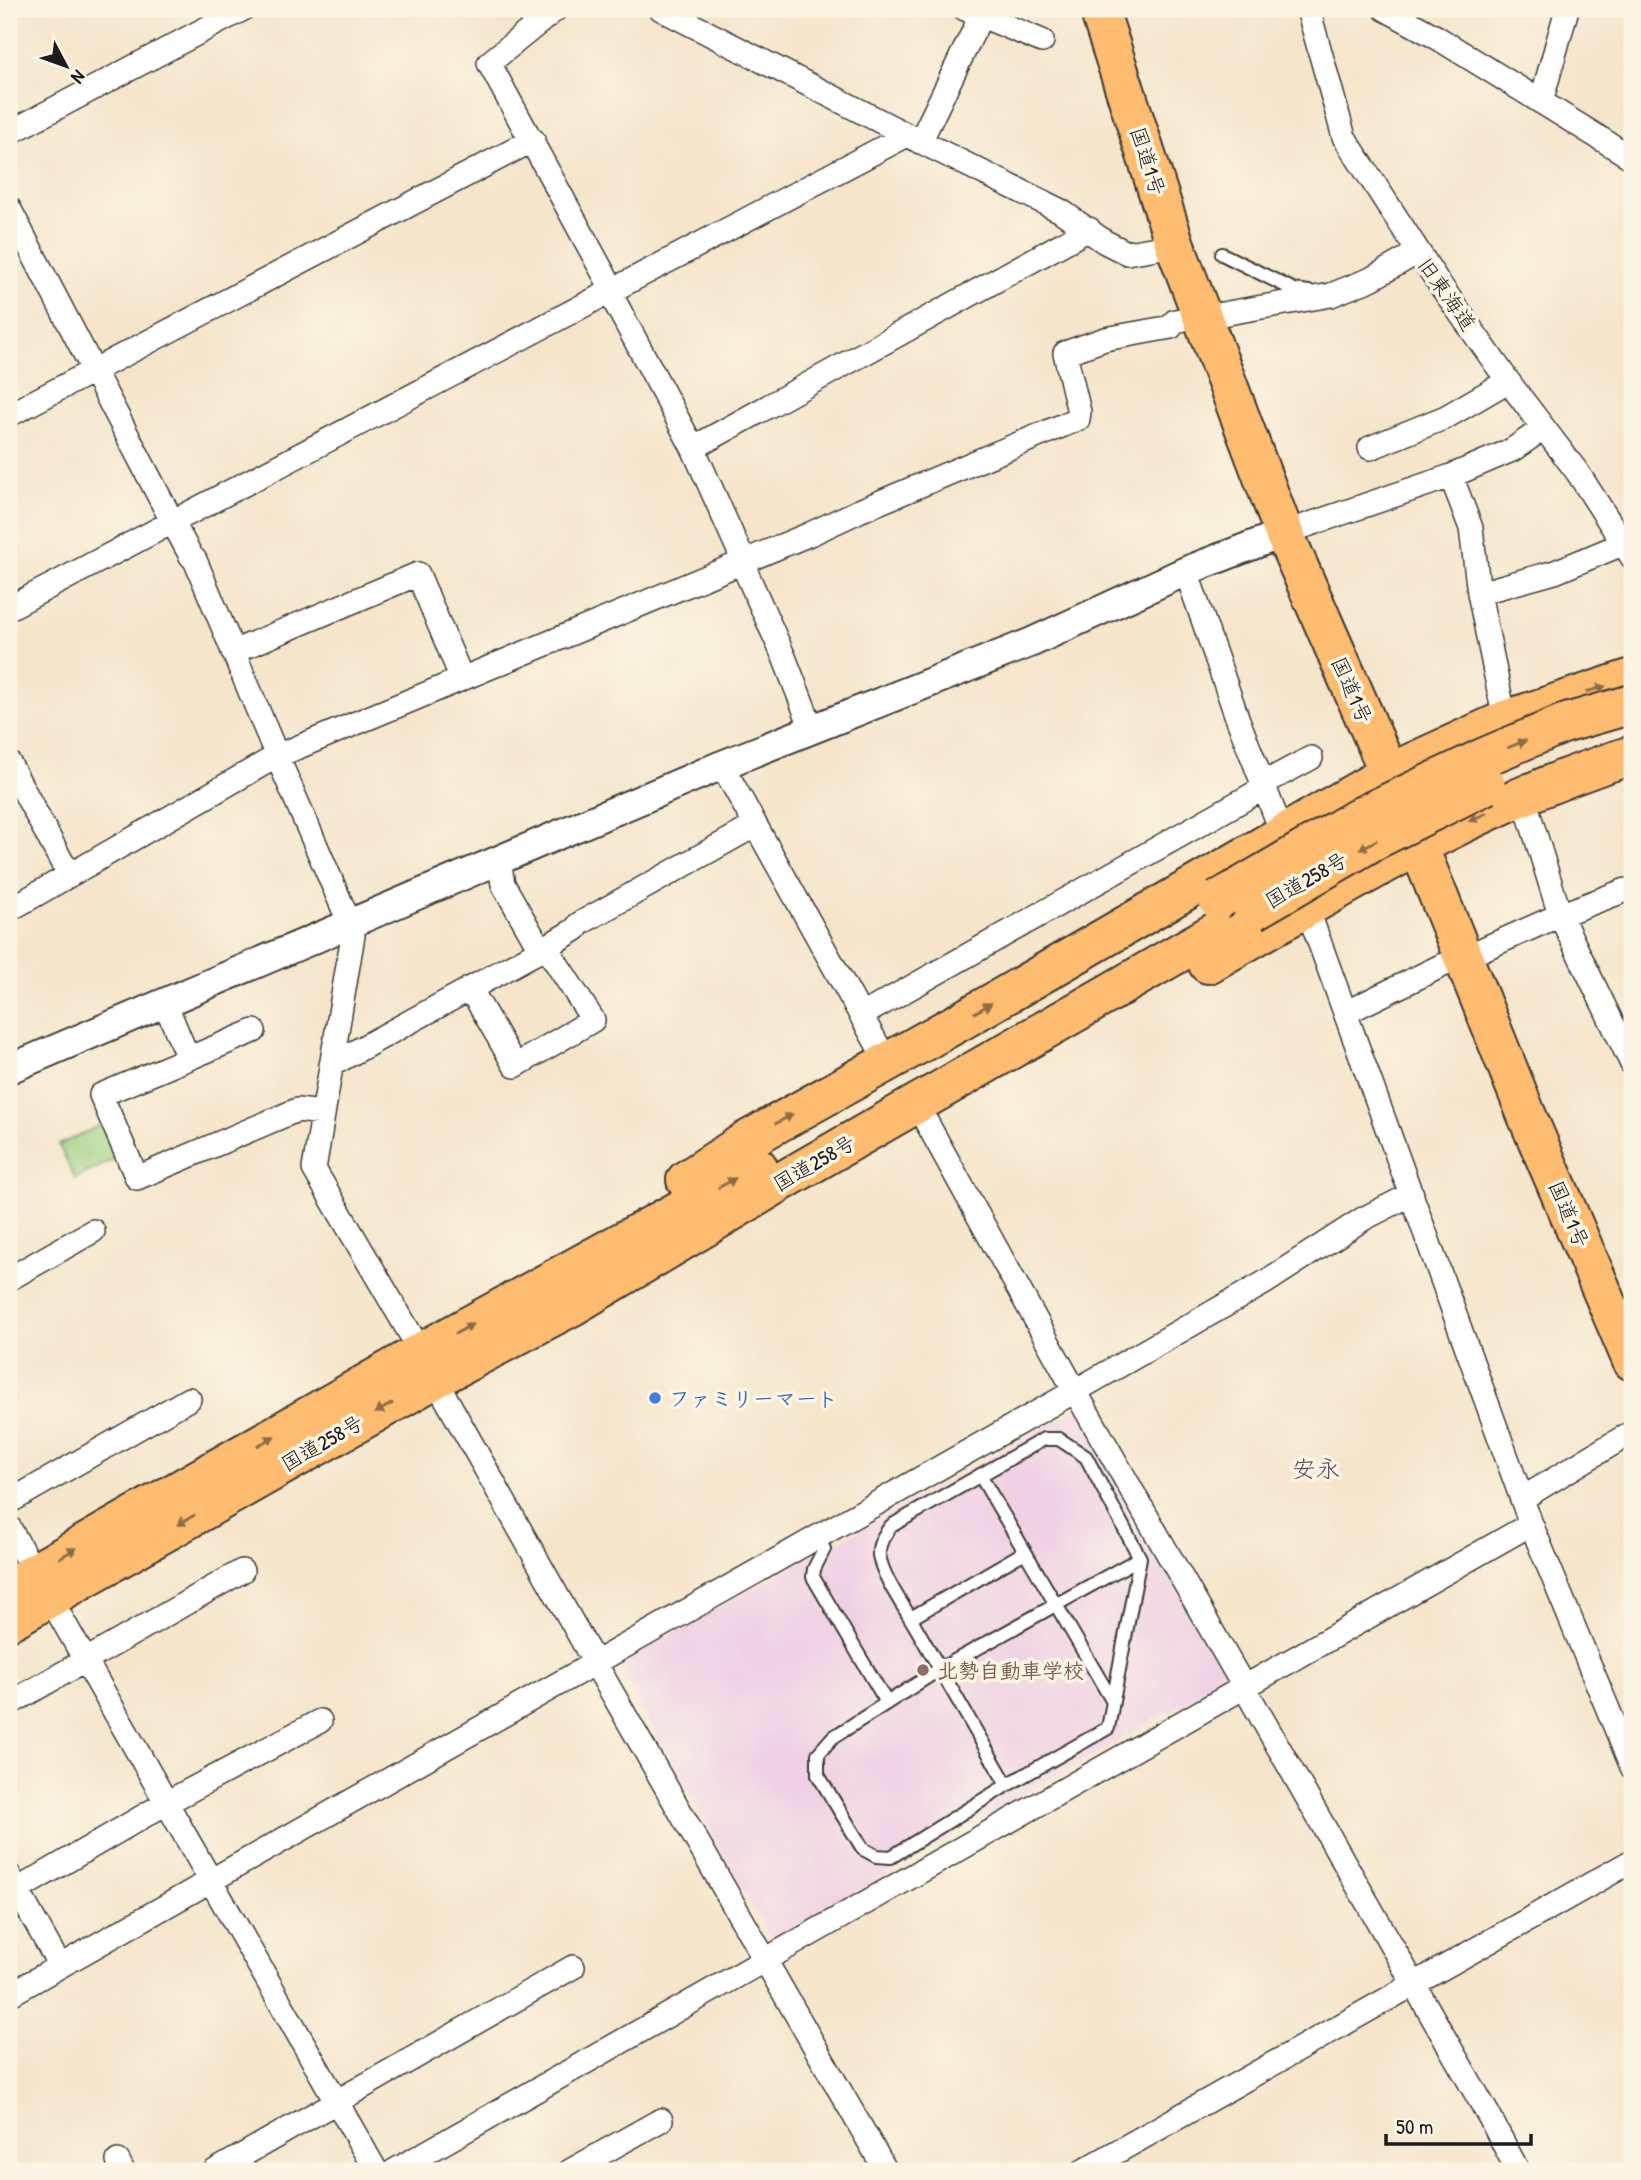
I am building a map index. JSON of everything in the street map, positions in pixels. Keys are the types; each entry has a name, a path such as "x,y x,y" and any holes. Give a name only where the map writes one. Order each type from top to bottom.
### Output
{"highway":[{"name":"国道1号","path":"1099,9 1175,245 1284,533 1389,773 1527,1116 1632,1361"},
{"path":"635,1235 681,1183 744,1142 1389,773 1505,720 1632,678"},
{"name":"国道258号","path":"428,1365 573,1306 1224,911 1363,815 1487,756 1563,724 1632,704"},
{"name":"国道258号","path":"9,1621 31,1586 428,1365 635,1235 1224,911 1501,778 1571,750 1632,731"},
{"path":"573,1306 654,1279 1418,847 1523,795 1632,755"}],"street":[{"path":"9,133 243,9"},
{"path":"556,9 489,63 533,140 693,448 740,553 812,729"},
{"path":"661,9 913,139 1061,211 1105,242 1127,253 1175,245"},
{"name":"旧東海道","path":"1308,9 1345,137 1418,253 1630,547"},
{"path":"1385,9 1436,37 1632,158"},
{"path":"1541,102 1567,9"},
{"path":"9,608 611,290 913,139 973,12 1042,41"},
{"path":"9,415 533,140"},
{"path":"9,208 172,521 195,560 350,924 353,935 314,1169 886,2171"},
{"path":"693,448 1089,229"},
{"path":"1222,314 1331,295 1371,279 1418,253"},
{"path":"9,910 277,757 1078,419 1079,412 1065,353 1105,340 1171,327 1175,321 1181,320"},
{"path":"1370,448 1446,416 1508,381"},
{"path":"9,1069 722,765 1032,642 1186,571 1284,533 1451,476 1512,450 1544,428"},
{"path":"1451,476 1471,528 1479,593 1505,720"},
{"path":"1479,593 1630,547"},
{"path":"1186,571 1283,835"},
{"path":"233,652 418,574 462,679"},
{"path":"862,1015 1311,758"},
{"path":"9,763 62,862 72,874"},
{"path":"722,765 887,1062"},
{"path":"1523,795 1560,915 1632,1064"},
{"path":"331,1065 543,948 576,929 579,923 754,826"},
{"path":"470,988 515,1066 593,1020 503,884 499,861"},
{"path":"1345,1013 1443,965 1626,890"},
{"path":"1307,908 1531,1524 1632,1767"},
{"path":"165,1003 188,1058"},
{"path":"254,1031 101,1095 137,1178 297,1110 323,1113"},
{"path":"927,1123 1075,1391 1518,2171"},
{"path":"9,1995 1075,1391 1264,1283 1363,1219 1412,1194"},
{"path":"9,1279 93,1231"},
{"path":"9,1502 189,1399"},
{"path":"1523,1498 1632,1432"},
{"path":"394,2171 1531,1524"},
{"path":"9,1527 31,1586 85,1661 376,2171"},
{"path":"9,1704 242,1571"},
{"path":"60,1966 13,1882 320,1721"},
{"path":"1083,2171 1632,1861"},
{"path":"215,2171 573,1968"},
{"path":"570,2171 661,2120"}],"lane":[{"path":"1222,254 1294,290 1331,295"},
{"path":"1007,1785 940,1669 911,1618 882,1568 879,1551 882,1538 891,1526 980,1475 1044,1439 1059,1438 1086,1457 1140,1558 1108,1728 1007,1785 891,1857 876,1856 863,1849 818,1775 818,1754 832,1738 940,1669 1140,1558"},
{"path":"980,1475 1113,1702"},
{"path":"817,1538 824,1549 813,1577 887,1703"},
{"path":"911,1618 1026,1552"}],"shaded area":[{"name":"北勢自動車学校","path":"1078,1409 1229,1677 772,1940 616,1664"}],"green space":[{"path":"102,1124 117,1158 75,1179 59,1145"}],"place":[{"name":"ファミリーマート","path":"655,1398"},
{"name":"北勢自動車学校","path":"923,1670"}],"district":[{"name":"安永","path":"1316,1468"}]}
